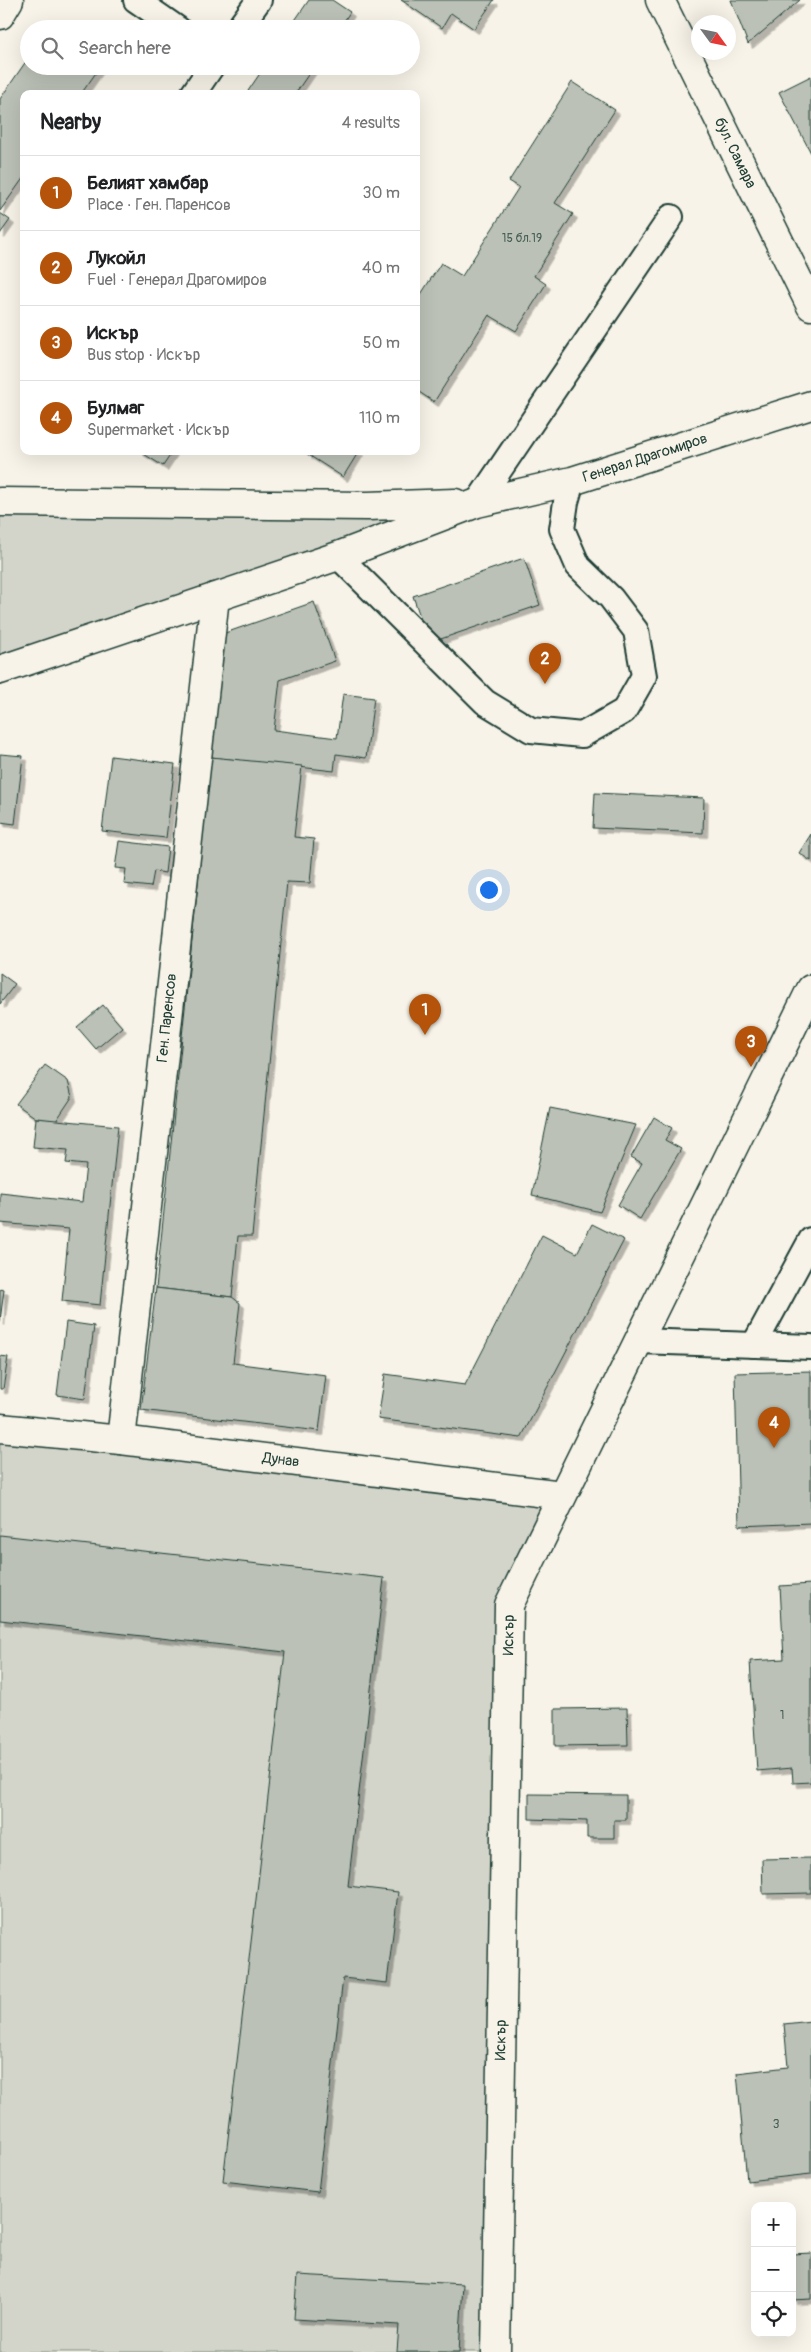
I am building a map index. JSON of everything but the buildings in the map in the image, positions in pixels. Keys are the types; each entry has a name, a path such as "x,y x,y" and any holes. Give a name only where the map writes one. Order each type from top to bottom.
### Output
{"street":[{"path":"0,14 10,0"},
{"name":"бул. Самара","path":"660,0 811,306"},
{"name":"Генерал Драгомиров","path":"477,503 572,481 811,405"},
{"path":"0,502 367,506 477,503"},
{"path":"0,670 338,556 477,503"},
{"name":"Ген. Паренсов","path":"121,1440 215,597"},
{"name":"Искър","path":"496,2352 509,1605 811,989"},
{"name":"Дунав","path":"0,1428 121,1440 562,1495"}],"lane":[{"path":"136,0 165,20"},
{"path":"245,20 259,0"},
{"path":"196,90 206,75"},
{"path":"477,503 671,217"},
{"path":"338,556 485,702 531,730 582,735 624,711 644,676 636,631 611,598 578,566 562,529 566,502 572,481"},
{"path":"754,1345 811,1240"},
{"path":"638,1341 811,1347"}],"shaded area":[{"path":"0,502 477,503 0,670"},
{"path":"0,1428 562,1495 509,1605 496,2352 0,2352"}],"place":[{"name":"Лукойл","path":"545,684"},
{"name":"Белият хамбар","path":"425,1035"},
{"name":"Искър","path":"751,1067"},
{"name":"Булмаг","path":"774,1448"}]}
